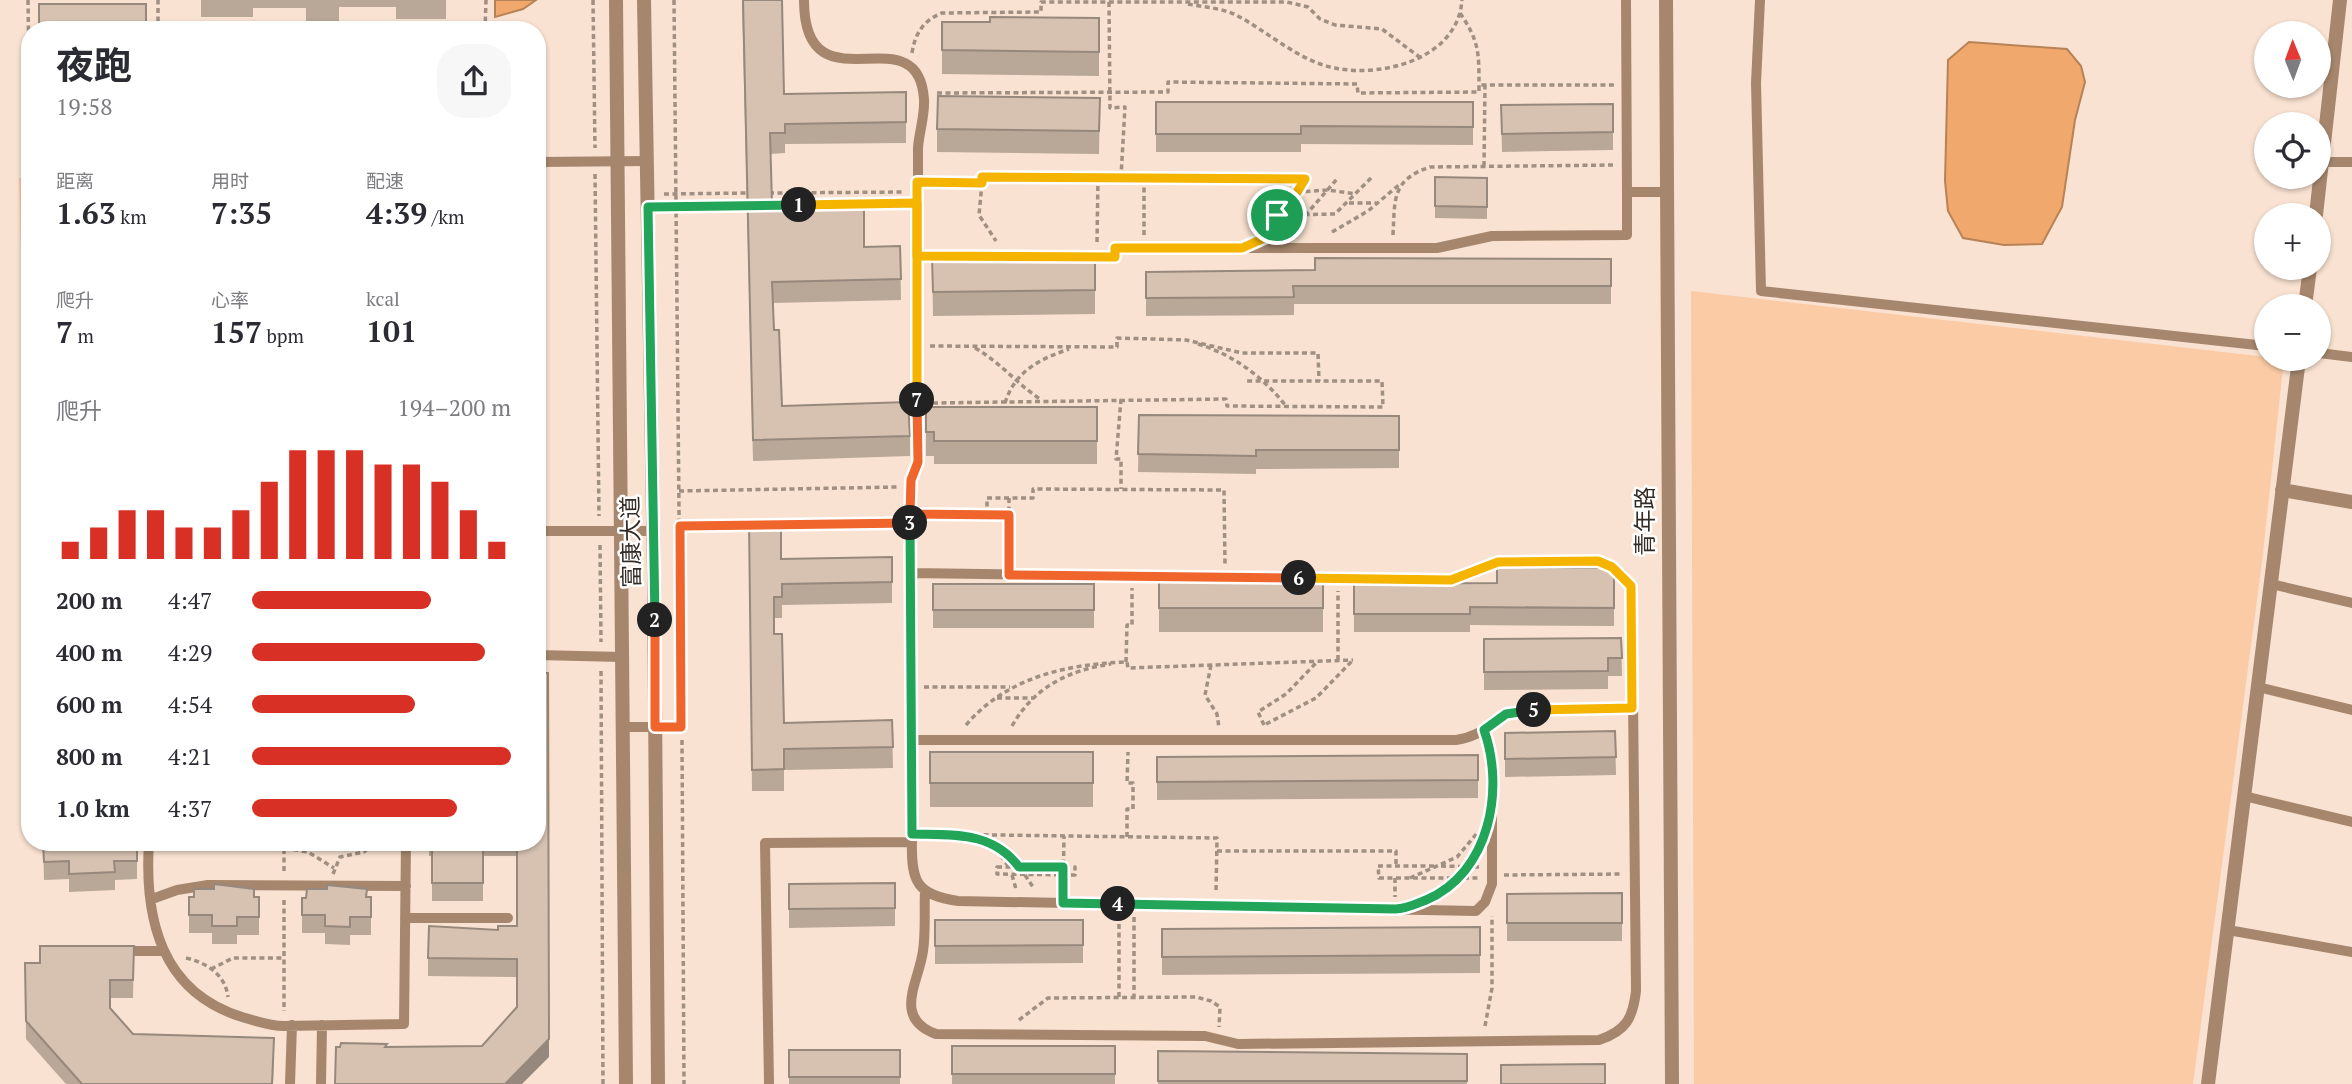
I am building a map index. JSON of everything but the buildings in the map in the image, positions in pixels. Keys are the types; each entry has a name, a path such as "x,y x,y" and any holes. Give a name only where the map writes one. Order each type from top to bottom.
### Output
{"street":[{"name":"富康大道","path":"616,0 626,1084"},
{"name":"富康大道","path":"644,0 653,531 658,1084"},
{"name":"青年路","path":"1666,0 1672,1084"},
{"path":"2328,112 2340,0"},
{"path":"2208,1084 2297,371"},
{"path":"2282,490 2352,502"}],"lane":[{"path":"804,0 807,33 821,53 836,58 894,58 910,68 923,93 917,193 918,462 910,486 912,868 925,891 923,952 911,998 915,1021 923,1030 936,1034 1213,1038 1238,1044 1599,1040 1627,1025 1633,1012 1636,991 1631,586 1612,567 1598,561 1498,562 1451,580 911,573"},
{"path":"1070,257 1115,257 1115,248 1437,248 1492,236 1627,235 1626,0"},
{"path":"1760,0 1756,83 1761,291 2254,345"},
{"path":"546,162 647,161"},
{"path":"2331,162 2352,162"},
{"path":"1628,192 1666,192"},
{"path":"917,256 1056,256"},
{"path":"2331,354 2352,357"},
{"path":"546,531 653,531"},
{"path":"2271,584 2352,603"},
{"path":"546,655 622,656"},
{"path":"2258,687 2352,710"},
{"path":"911,740 1128,740 1219,735 1456,740 1475,737 1506,714 1520,710 1632,708"},
{"path":"622,727 681,727"},
{"path":"925,891 938,898 958,901 1476,911 1485,902 1492,876 1492,754 1484,730"},
{"path":"2244,796 2352,822"},
{"path":"769,1084 765,843 912,838"},
{"path":"149,851 154,925 169,966 189,989 218,1009 271,1026 404,1024 406,851"},
{"path":"152,899 177,890 208,885 406,886"},
{"path":"405,918 508,918"},
{"path":"2228,930 2352,952"},
{"path":"114,951 165,954"},
{"path":"321,1084 322,1025"},
{"path":"288,1026 290,1084"}],"path":[{"path":"28,0 28,21"},
{"path":"158,0 158,21"},
{"path":"485,21 486,0"},
{"path":"674,0 684,1084"},
{"path":"1180,2 1233,14 1333,68 1379,68 1422,59 1441,43 1457,23 1462,0"},
{"path":"910,68 914,41 929,18 942,13 1041,12 1041,2 1287,2 1308,7 1320,19 1335,25 1382,29 1422,59"},
{"path":"1109,2 1110,108 1125,107 1121,178"},
{"path":"1460,13 1479,47 1479,92"},
{"path":"923,93 1168,92 1168,82 1357,85 1358,93 1479,92"},
{"path":"1479,92 1479,85 1627,85"},
{"path":"1484,166 1485,85"},
{"path":"1322,238 1349,224 1403,181 1430,167 1627,165"},
{"path":"1001,256 996,242 979,215 982,177 1305,179 1277,215 1264,225 1271,235"},
{"path":"1277,215 1335,215 1372,177"},
{"path":"1097,257 1098,178"},
{"path":"1144,178 1144,248"},
{"path":"1242,248 1306,215 1337,179"},
{"path":"1393,248 1395,203 1403,181"},
{"path":"850,204 982,183"},
{"path":"1297,192 1328,190 1356,194"},
{"path":"648,201 676,193 917,193"},
{"path":"648,201 676,206 756,205"},
{"path":"1347,203 1377,203"},
{"path":"917,346 1117,347 1118,338 1186,340 1241,353 1318,353 1319,381"},
{"path":"1186,340 1231,358 1263,381 1286,406"},
{"path":"973,347 1000,363 1016,381 1041,399"},
{"path":"1005,403 1016,381 1032,365 1074,347"},
{"path":"917,403 1005,403 1041,399 1226,399 1227,406 1383,407 1382,381 1247,381"},
{"path":"1121,399 1116,459 1121,459 1121,489"},
{"path":"679,491 910,486"},
{"path":"987,515 987,498 1033,498 1033,489 1224,490 1226,577"},
{"path":"1009,498 1009,575"},
{"path":"775,525 1009,515"},
{"path":"680,526 761,525"},
{"path":"1132,576 1128,668 1353,660 1317,698 1256,727"},
{"path":"1338,579 1338,661"},
{"path":"954,740 995,698 1014,687 1068,667 1127,662"},
{"path":"1004,740 1019,713 1033,698 1066,675 1085,668 1127,662"},
{"path":"1264,724 1258,712 1286,694 1317,662"},
{"path":"1212,665 1205,695 1217,714 1219,735 1231,728"},
{"path":"911,687 1014,687"},
{"path":"995,698 1033,698"},
{"path":"1127,837 1127,809 1133,809 1133,783 1127,783 1128,740"},
{"path":"1410,878 1457,857 1480,829"},
{"path":"1430,898 1459,878 1469,867 1485,830"},
{"path":"912,838 972,835 1217,838 1216,906"},
{"path":"972,835 1005,851 1019,867"},
{"path":"1063,836 1063,903"},
{"path":"992,844 1009,867"},
{"path":"284,851 284,958 288,1026"},
{"path":"302,851 334,868"},
{"path":"332,886 334,868 343,855 365,851"},
{"path":"1217,851 1396,851 1396,866"},
{"path":"1492,876 1469,867 1378,866 1379,878 1635,874"},
{"path":"997,867 1063,867 1075,867 1075,875 997,874 997,867"},
{"path":"1473,1041 1488,1023 1490,1008 1492,876"},
{"path":"1119,904 1119,997"},
{"path":"1134,904 1134,997"},
{"path":"165,954 185,957 211,969 226,984 229,1013"},
{"path":"211,969 233,958 284,958"},
{"path":"1002,1035 1048,999 1196,997 1220,1007 1221,1018 1213,1038"}],"shaded area":[{"path":"495,0 536,0 523,9 495,17"},
{"path":"1969,42 2067,49 2081,66 2085,82 2075,120 2062,207 2042,244 2004,245 1963,238 1948,211 1945,181 1948,60"},
{"path":"19,178 21,178 21,254"},
{"path":"1691,291 2254,356 2254,371 2283,371 2262,562 2193,1084 1694,1084"}],"route":[{"path":"1277,215 1264,225 1271,235 1242,248 1115,248 1115,257 917,256 917,203 648,207 655,727 681,727 680,526 911,523 912,834 972,835 1005,851 1019,867 1063,867 1063,903 1404,909 1441,892 1459,878 1469,867 1481,842 1492,802 1492,754 1484,730 1506,714 1520,710 1632,708 1631,586 1624,576 1612,567 1598,561 1498,562 1451,580 1009,575 1009,515 910,514 910,486 918,462 916,298 917,203 917,182 982,183 982,177 1305,179 1291,202 1277,215"}]}
